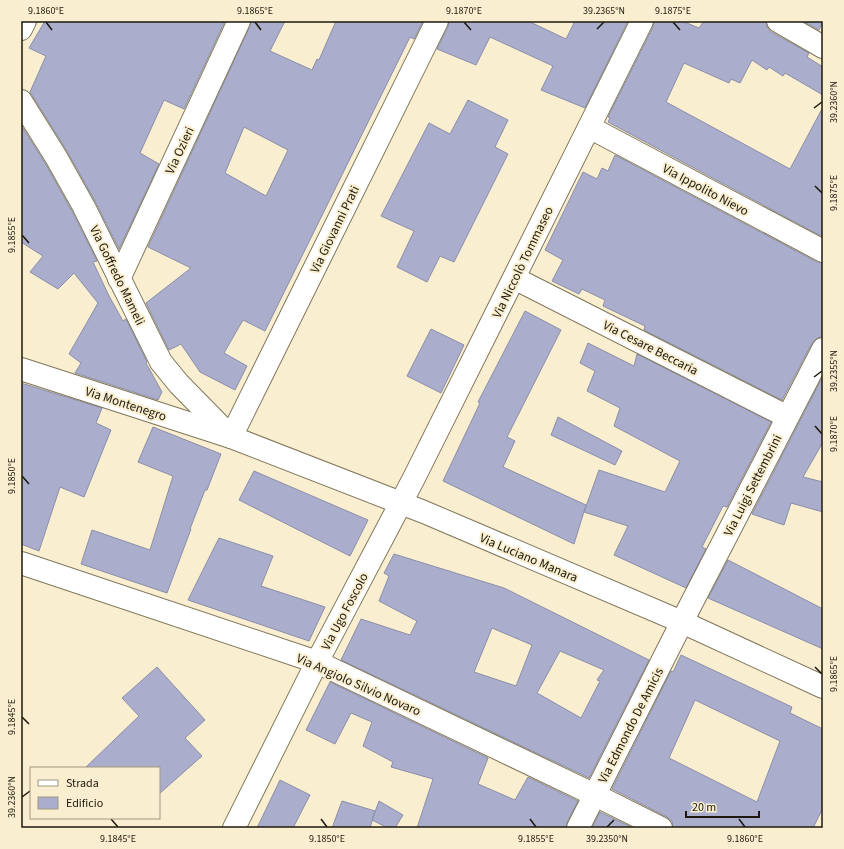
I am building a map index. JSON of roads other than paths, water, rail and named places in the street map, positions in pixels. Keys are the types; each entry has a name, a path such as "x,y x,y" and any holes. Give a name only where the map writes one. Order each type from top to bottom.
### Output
{"street":[{"path":"21,29 25,21"},
{"name":"Via Ozieri","path":"119,279 239,21"},
{"name":"Via Giovanni Prati","path":"231,437 437,21"},
{"name":"Via Niccolò Tommaseo","path":"402,502 642,21"},
{"path":"778,21 823,47"},
{"name":"Via Goffredo Mameli","path":"21,101 56,157 84,207 161,362 179,384 231,437"},
{"name":"Via Ippolito Nievo","path":"589,127 823,251"},
{"name":"Via Cesare Beccaria","path":"514,278 788,417"},
{"name":"Via Luigi Settembrini","path":"682,622 823,349"},
{"name":"Via Montenegro","path":"21,369 231,437"},
{"name":"Via Luciano Manara","path":"231,437 402,502 682,622 823,688"},
{"name":"Via Ugo Foscolo","path":"234,828 317,662 402,502"},
{"name":"Via Angiolo Silvio Novaro","path":"21,563 317,662 661,828"},
{"name":"Via Edmondo De Amicis","path":"578,828 682,622"}]}
